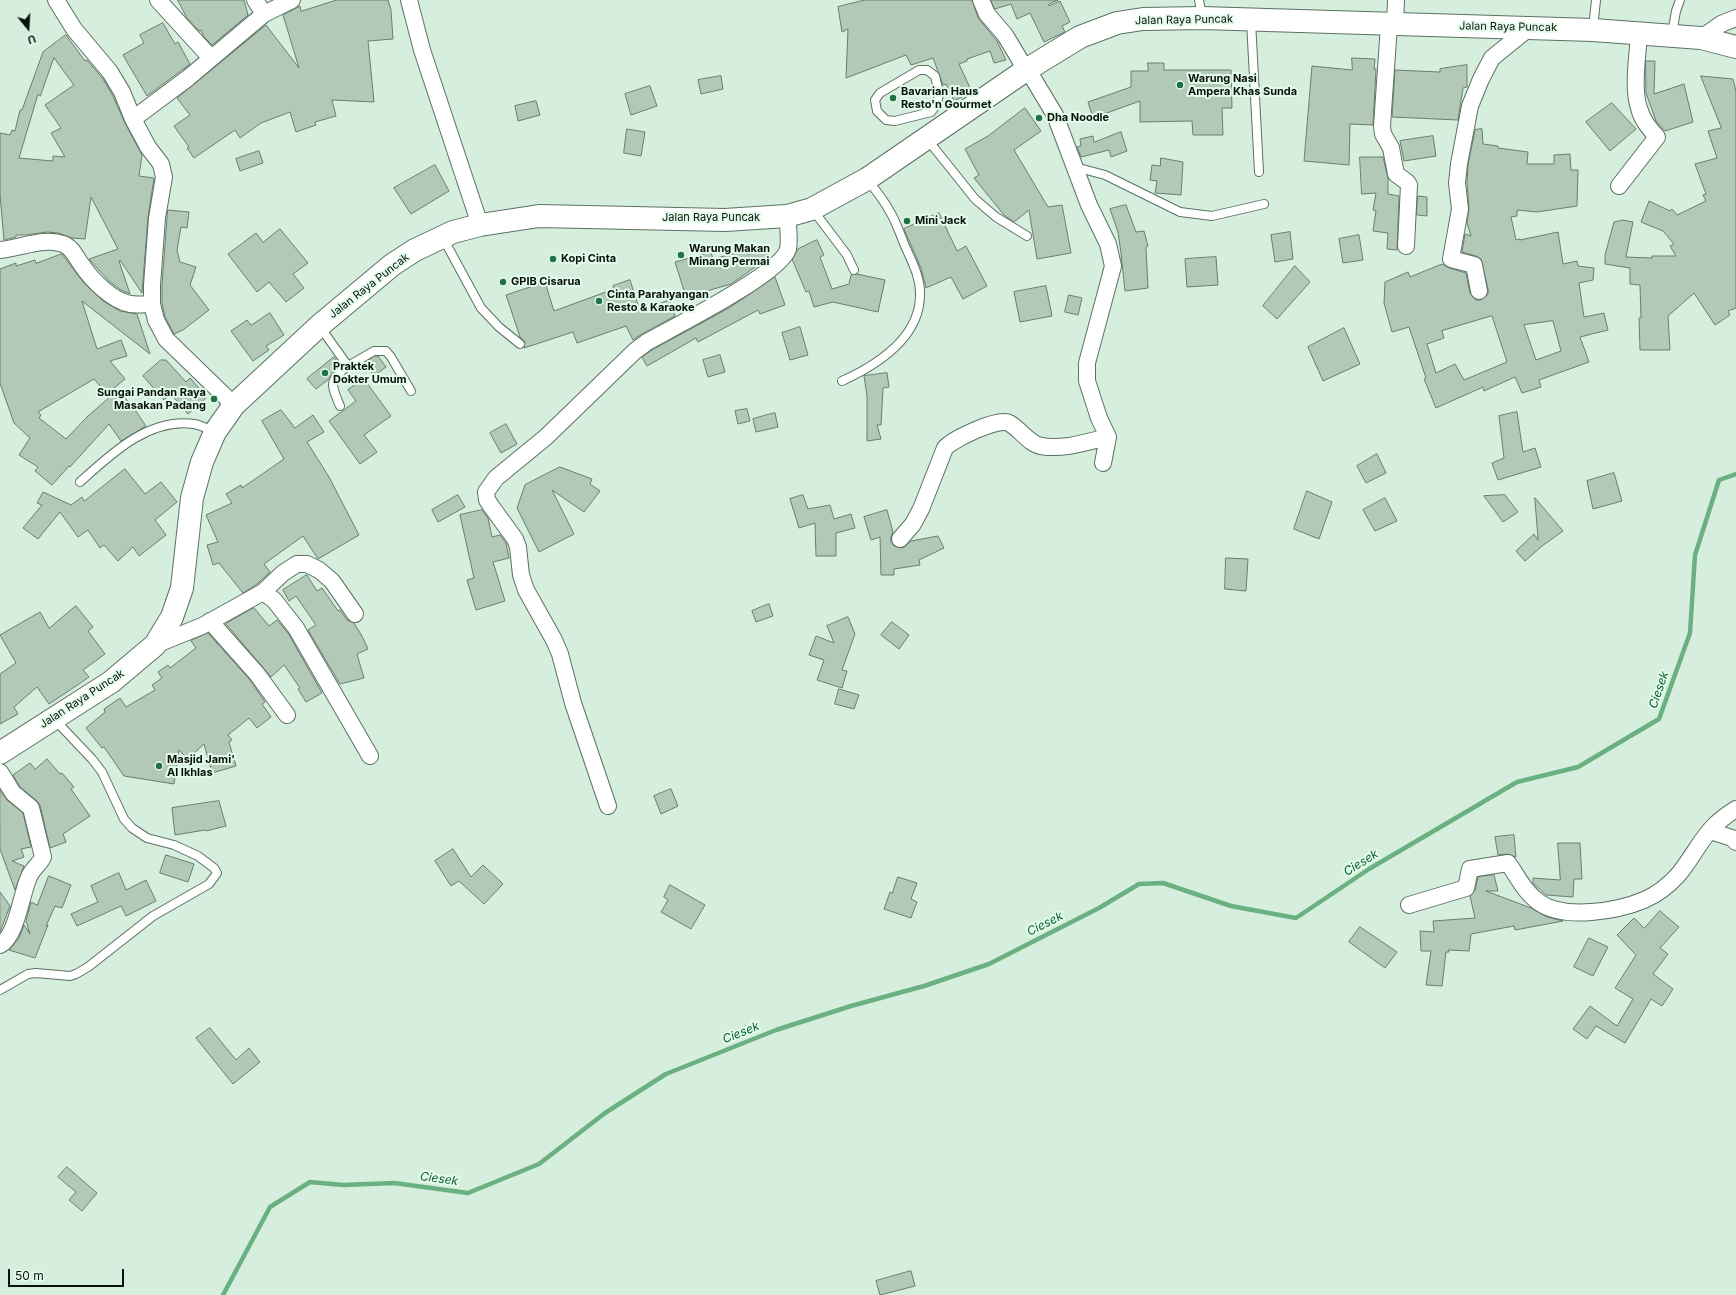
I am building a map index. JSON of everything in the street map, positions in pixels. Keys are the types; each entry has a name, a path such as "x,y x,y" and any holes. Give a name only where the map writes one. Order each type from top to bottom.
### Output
{"highway":[{"name":"Jalan Raya Puncak","path":"0,752 111,682 155,645 172,617 182,588 195,487 202,462 215,432 234,405 319,326 392,265 415,250 443,236 480,225 539,216 725,220 787,216 812,209 867,179 934,124 1027,70 1080,37 1117,23 1200,9 1251,20 1593,30 1672,35 1701,38 1736,47"}],"street":[{"path":"56,0 74,29 110,72 122,92 133,119 148,147 161,164 164,177 155,230 152,304 156,320 166,339 234,405"},
{"path":"158,0 211,58"},
{"path":"255,0 264,14"},
{"path":"133,119 188,78 264,14 292,0"},
{"path":"409,0 422,50 480,225"},
{"path":"981,0 987,14 1005,35 1055,115 1089,205 1108,244 1113,266 1087,363 1087,381 1099,418 1108,437 1103,463"},
{"path":"1396,0 1392,25 1382,126 1383,134 1391,148 1396,174 1408,182 1409,185 1406,246"},
{"path":"1701,38 1721,24 1736,18"},
{"path":"1480,291 1474,265 1452,259 1460,209 1458,177 1470,106 1481,79 1492,58 1528,28"},
{"path":"1619,186 1657,137 1646,124 1638,108 1636,96 1639,33"},
{"path":"608,806 573,704 560,654 554,640 526,590 521,574 518,547 515,539 487,500 486,492 496,478 546,437 635,351 647,342 734,294 776,265 788,250 787,216"},
{"path":"0,250 23,247 48,241 64,244 70,249 83,268 105,290 116,298 131,304 152,304"},
{"path":"900,539 913,524 921,509 945,448 949,444 977,430 1001,421 1008,422 1039,446 1051,448 1064,447 1108,437"},
{"path":"155,645 202,626 263,592 292,566 308,564 319,570 332,581 355,614"},
{"path":"263,592 274,600 296,628 370,756"},
{"path":"210,621 257,674 286,715"},
{"path":"0,772 14,792 31,808 43,856 30,875 11,931 5,942 0,945"},
{"path":"1409,905 1466,888 1470,869 1508,863 1521,884 1538,902 1550,909 1583,912 1622,908 1645,900 1655,894 1677,875 1710,831 1723,818 1736,809"},
{"path":"1710,831 1732,838 1736,842"}],"lane":[{"path":"1593,30 1596,0"},
{"path":"1672,35 1676,10 1680,0"},
{"path":"1251,20 1259,172"},
{"path":"934,124 886,120 878,111 875,100 880,93 919,70 928,70 935,76 939,93 934,124 975,199 996,217 1027,236"},
{"path":"1075,167 1105,175 1180,212 1212,216 1264,204"},
{"path":"842,381 871,366 895,348 906,336 919,306 919,283 912,261 889,210 867,179"},
{"path":"812,209 846,255 854,270"},
{"path":"443,236 481,308 499,327 520,344"},
{"path":"319,326 348,366"},
{"path":"340,406 334,392 332,382 336,374 374,351 386,351 411,391"},
{"path":"80,482 118,450 156,428 183,423 196,424 215,432"},
{"path":"0,990 28,974 36,973 70,976 76,974 88,967 154,916 209,884 217,873 214,868 198,856 174,845 147,838 132,828 124,819 102,772 92,759 53,718"}],"building":[{"path":"178,0 244,0 248,15 212,45 204,37 201,30 199,31 187,18"},
{"path":"337,0 388,0 391,10 393,39 368,41 374,102 332,100 336,116 315,122 316,125 296,132 290,112 261,123 240,138 235,130 194,158 187,148 189,147 174,126 190,115 177,98 266,25 299,68 283,15 300,6 301,11"},
{"path":"865,0 972,0 978,18 997,41 1006,60 994,63 990,51 967,59 967,61 959,64 972,92 954,101 946,84 943,85 933,58 911,65 906,55 846,78 848,29 842,32 838,7"},
{"path":"991,0 1058,0 1049,4 1049,6 1060,1 1070,22 1062,26 1065,32 1044,42 1030,13 1017,19 1011,4 995,9"},
{"path":"163,23 175,44 178,42 190,64 147,96 123,55 144,43 140,35"},
{"path":"66,35 85,61 87,60 103,79 113,96 142,155 139,176 154,178 148,217 142,293 120,260 119,261 130,294 121,290 109,281 89,259 118,249 91,197 85,239 72,238 58,233 47,232 16,235 16,237 4,240 0,195 0,133 10,135 12,130 15,131 20,110 22,110 43,52","holes":["54,58 74,85 45,105 61,128 51,133 65,157 53,156 53,161 19,158 38,94 40,96"]},
{"path":"1352,58 1375,59 1374,69 1376,69 1373,125 1350,124 1349,165 1304,161 1312,66 1352,70"},
{"path":"1646,61 1655,61 1654,94 1684,84 1693,122 1665,131 1656,121 1646,93"},
{"path":"1148,63 1164,63 1164,70 1231,70 1232,108 1222,108 1223,135 1193,135 1192,121 1140,122 1140,101 1093,118 1088,102 1131,87 1131,71 1148,71"},
{"path":"1467,65 1467,87 1463,88 1458,120 1392,117 1395,70 1440,72 1440,69"},
{"path":"721,76 723,89 701,94 698,80"},
{"path":"1701,76 1733,79 1736,91 1736,308 1728,311 1730,315 1715,325 1694,293 1668,316 1670,350 1640,350 1640,285 1630,284 1630,268 1605,264 1605,255 1614,222 1623,220 1633,222 1626,257 1652,258 1652,256 1676,256 1670,246 1674,244 1663,231 1641,222 1649,201 1670,211 1672,209 1677,215 1706,201 1703,195 1706,194 1695,164 1717,158 1708,131 1721,128"},
{"path":"650,86 657,106 631,115 625,94"},
{"path":"536,101 540,115 518,121 515,106"},
{"path":"1612,103 1636,129 1610,151 1586,122"},
{"path":"1025,108 1041,131 1014,150 1048,207 1062,205 1071,253 1037,259 1029,210 1014,222 1004,215 974,178 979,175 965,149 988,136"},
{"path":"627,129 645,132 641,156 624,153"},
{"path":"1482,129 1483,144 1498,146 1498,148 1528,152 1527,164 1554,164 1554,155 1570,154 1571,170 1578,170 1577,206 1537,212 1517,210 1517,216 1511,217 1516,240 1558,232 1563,264 1577,261 1578,266 1594,268 1593,280 1579,283 1584,317 1604,313 1608,330 1580,337 1589,362 1539,380 1541,387 1522,393 1515,377 1484,391 1483,387 1436,408 1424,379 1426,378 1409,327 1392,332 1384,303 1385,282 1408,272 1410,277 1442,264 1449,268 1466,273 1470,293 1476,300 1481,300 1488,294 1481,259 1462,252 1465,234 1471,236 1467,223 1469,208 1467,183 1468,165 1475,130","holes":["1492,316 1507,362 1464,380 1455,364 1436,373 1427,344 1444,338 1442,331","1553,321 1561,351 1536,360 1524,325"]},
{"path":"1121,132 1127,151 1111,157 1109,150 1081,157 1077,147 1081,146 1080,139 1093,136 1094,142"},
{"path":"1433,136 1436,156 1404,161 1400,141"},
{"path":"259,151 263,163 240,171 236,159"},
{"path":"1360,157 1383,157 1388,178 1388,194 1399,196 1397,250 1387,249 1388,233 1373,231 1376,211 1373,210 1376,193 1362,194"},
{"path":"1161,158 1183,162 1181,195 1155,193 1157,181 1150,180 1152,165 1160,166"},
{"path":"435,165 449,191 411,214 394,188"},
{"path":"1418,196 1427,197 1427,216 1417,215"},
{"path":"1126,205 1136,232 1144,231 1148,246 1146,247 1148,288 1125,291 1118,232 1110,209"},
{"path":"168,210 189,212 187,228 181,227 177,250 180,262 196,267 190,285 209,310 183,330 174,334 165,317 162,303"},
{"path":"939,213 957,251 966,246 987,286 963,299 951,277 926,288 921,268 904,229"},
{"path":"280,229 308,263 293,274 304,288 286,302 269,282 257,292 228,254 256,233 263,242"},
{"path":"1290,232 1293,259 1275,262 1271,235"},
{"path":"1359,235 1363,260 1343,263 1339,239"},
{"path":"817,240 824,255 820,257 832,289 849,284 851,275 857,274 885,280 878,312 833,302 814,307 809,291 806,292 792,259 798,249"},
{"path":"765,249 768,258 731,284 686,297 675,262 711,252 713,259 747,250 748,254"},
{"path":"62,254 83,282 103,301 120,311 137,314 150,354 82,301 97,349 121,340 127,356 110,361 125,379 107,394 94,379 38,412 41,415 39,418 66,439 88,416 118,390 133,407 146,426 121,441 109,424 52,485 35,471 38,467 19,455 30,438 14,423 0,383 0,269 16,263 16,266 35,260 36,263"},
{"path":"1216,257 1218,285 1187,287 1185,259"},
{"path":"1295,266 1310,282 1277,319 1263,306"},
{"path":"775,277 785,305 760,314 758,310 698,342 696,338 647,366 642,357 652,350 729,308"},
{"path":"630,280 640,311 669,300 675,316 633,340 626,326 577,343 573,332 524,348 525,342 520,337 506,295 545,282 554,311 614,289 613,286"},
{"path":"1046,286 1052,316 1020,322 1014,292"},
{"path":"1069,295 1082,298 1078,315 1065,312"},
{"path":"270,313 284,335 266,346 269,350 253,361 231,331 247,320 251,325"},
{"path":"800,327 808,355 790,360 782,333"},
{"path":"1344,328 1360,364 1323,381 1308,347"},
{"path":"720,355 725,372 708,377 703,360"},
{"path":"375,356 378,356 386,367 374,376 365,363"},
{"name":"Praktek Dokter Umum","path":"334,357 340,365 329,379 316,389 307,379"},
{"path":"161,360 166,360 186,382 190,378 207,397 188,414 171,394 164,400 143,376"},
{"path":"887,373 889,387 883,388 881,425 877,425 881,439 867,441 867,396 864,376"},
{"path":"364,379 391,416 364,435 377,452 360,464 329,421 356,401 348,390"},
{"path":"747,409 750,421 738,424 735,411"},
{"path":"281,410 295,428 313,415 324,432 307,442 329,477 359,535 318,559 303,536 264,564 270,572 257,584 243,593 219,563 213,565 207,545 218,542 206,515 232,503 226,494 241,485 242,488 284,459 262,421"},
{"path":"1517,412 1523,452 1535,448 1541,467 1498,480 1492,463 1504,458 1499,416"},
{"path":"775,413 778,427 756,432 753,419"},
{"path":"506,424 517,444 501,453 490,433"},
{"path":"1377,454 1386,473 1366,483 1357,466"},
{"path":"560,467 592,479 590,484 600,491 584,512 552,490 574,534 539,552 517,508 525,485"},
{"path":"125,469 145,494 161,482 177,502 155,520 166,535 139,556 133,547 118,561 104,545 100,548 88,530 78,537 60,512 38,539 23,528 42,505 37,503 43,492 71,505 82,497 84,501"},
{"path":"1614,473 1622,501 1593,509 1587,481"},
{"path":"1307,491 1332,502 1319,539 1294,529"},
{"path":"458,495 465,507 438,522 432,510"},
{"path":"803,495 808,509 830,505 834,519 851,514 855,528 836,533 836,556 816,556 815,523 799,528 790,499"},
{"path":"1505,495 1518,512 1503,522 1484,496"},
{"path":"1385,498 1397,521 1375,531 1363,510"},
{"path":"1535,498 1563,531 1542,546 1525,561 1516,551 1534,534 1538,540"},
{"path":"482,510 488,518 492,537 500,535 506,543 509,558 493,562 505,601 476,610 467,580 474,578 460,515"},
{"path":"887,510 893,532 891,542 894,546 903,548 911,541 938,536 944,548 919,560 920,565 894,569 894,575 881,575 880,537 871,540 864,517"},
{"path":"1226,558 1248,559 1246,591 1225,589"},
{"path":"307,575 317,591 322,588 338,611 340,610 347,620 354,623 362,636 368,649 357,654 364,678 340,684 308,630 316,625 296,596 289,601 283,590"},
{"path":"769,604 773,616 756,622 752,611"},
{"path":"76,606 93,627 88,631 105,654 83,670 89,677 49,704 37,687 14,707 18,714 0,724 0,674 16,663 0,635 40,612 49,628"},
{"path":"254,608 269,626 277,620 288,633 322,693 306,702 298,689 300,688 284,665 271,677 226,624"},
{"path":"848,617 855,634 842,670 847,671 842,688 817,680 824,660 809,655 816,636 834,643 827,626"},
{"path":"892,622 909,635 899,649 881,635"},
{"path":"208,633 250,680 265,702 262,704 271,717 257,728 249,718 228,735 232,740 229,742 236,766 212,773 204,744 188,759 179,750 174,784 124,776 104,747 102,748 86,728 105,712 104,709 120,698 126,707 155,690 152,685 162,678 158,672 168,665 170,668 196,648 191,641"},
{"path":"839,689 859,695 854,709 835,704"},
{"path":"47,759 74,787 71,789 90,816 63,834 66,842 50,848 40,805 20,787 13,775 30,763 35,769"},
{"path":"671,789 678,806 661,814 654,796"},
{"path":"0,790 7,800 23,813 31,847 21,849 24,857 12,861 24,866 15,890 0,849"},
{"path":"219,801 226,826 206,831 175,835 172,808"},
{"path":"1514,835 1516,857 1507,854 1498,855 1495,837"},
{"path":"1558,843 1580,843 1582,879 1574,879 1573,897 1546,895 1533,883 1533,878 1560,880"},
{"path":"453,849 471,877 483,865 503,884 484,904 459,881 451,886 435,861"},
{"path":"166,855 194,864 188,882 160,873"},
{"path":"119,873 126,890 146,880 156,901 126,916 121,906 77,926 71,914 98,902 91,886"},
{"path":"1494,875 1498,891 1486,891 1531,908 1547,917 1563,921 1515,930 1514,926 1471,934 1469,951 1448,950 1449,952 1446,952 1442,986 1426,985 1431,951 1421,951 1420,931 1434,932 1433,921 1475,918 1470,896 1475,890 1478,877"},
{"path":"49,876 71,885 62,908 55,906 46,926 48,925 35,958 9,950 19,938 24,925 30,934 26,921 31,902 37,905"},
{"path":"898,877 917,883 911,899 917,902 911,918 884,909 890,892 892,893"},
{"path":"670,885 705,905 691,929 661,912 668,900 664,897"},
{"path":"0,892 10,906 0,932"},
{"path":"1660,911 1679,927 1660,948 1668,954 1653,974 1673,989 1662,1006 1651,999 1625,1043 1596,1026 1587,1039 1573,1029 1590,1006 1617,1026 1633,999 1615,988 1636,955 1617,935 1634,918 1644,928"},
{"path":"1360,927 1397,952 1385,968 1349,942"},
{"path":"1589,938 1608,947 1593,976 1574,967"},
{"path":"210,1028 236,1060 249,1048 260,1062 233,1084 196,1038"},
{"path":"67,1167 97,1193 82,1211 69,1200 76,1192 58,1177"},
{"path":"911,1271 915,1286 880,1295 876,1281"}],"waterway":[{"name":"Ciesek","path":"223,1295 270,1207 310,1182 343,1185 394,1183 468,1193 539,1164 605,1113 666,1074 776,1030 851,1006 924,986 989,964 1099,908 1139,884 1163,883 1231,906 1296,918 1369,869 1517,782 1578,767 1659,719 1690,633 1695,555 1719,480 1736,474"}],"place":[{"name":"Warung Nasi Ampera Khas Sunda","path":"1180,85"},
{"name":"Bavarian Haus Resto'n Gourmet","path":"893,98"},
{"name":"Dha Noodle","path":"1039,118"},
{"name":"Mini Jack","path":"907,221"},
{"name":"Warung Makan Minang Permai","path":"681,255"},
{"name":"Kopi Cinta","path":"553,259"},
{"name":"GPIB Cisarua","path":"503,282"},
{"name":"Cinta Parahyangan Resto & Karaoke","path":"599,301"},
{"name":"Praktek Dokter Umum","path":"325,373"},
{"name":"Sungai Pandan Raya Masakan Padang","path":"214,399"},
{"name":"Masjid Jami' Al Ikhlas","path":"159,766"}]}
